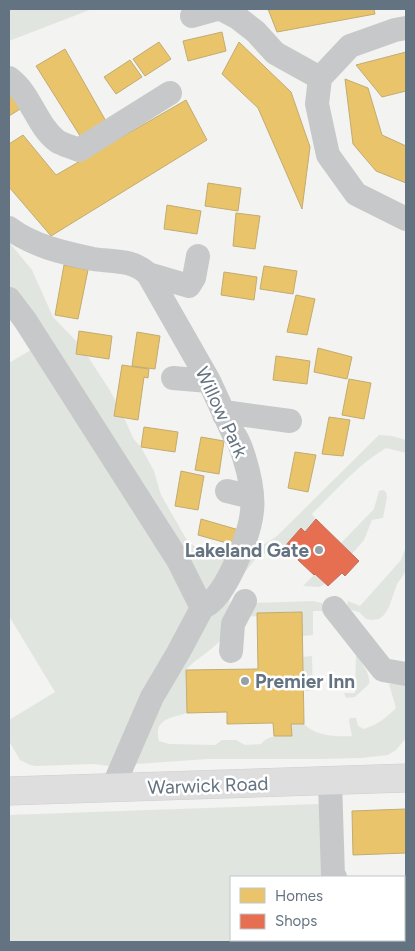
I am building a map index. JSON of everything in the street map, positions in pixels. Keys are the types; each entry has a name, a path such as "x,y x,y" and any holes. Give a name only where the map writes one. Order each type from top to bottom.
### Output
{"main road":[{"name":"Warwick Road","path":"9,790 406,778"}],"street":[{"path":"192,16 217,9"},
{"path":"221,9 238,18 256,32 275,53 320,78"},
{"path":"398,22 350,46 320,78 317,104 328,155 356,194 406,219"},
{"path":"9,78 19,85 45,128 58,142 80,150 170,93"},
{"path":"9,228 34,243 96,259 126,262 141,267 148,274 189,286 194,278 198,256"},
{"name":"Willow Park","path":"113,787 152,697 202,608 212,601 224,585 235,564 250,522 252,497 247,468 237,438 224,415 209,380 148,274"},
{"path":"9,299 26,320 178,560 202,608"},
{"path":"173,378 209,380"},
{"path":"224,415 231,413 290,421"},
{"path":"227,491 252,497"},
{"path":"231,651 233,624 245,601"},
{"path":"334,608 383,670 406,674"},
{"path":"330,780 333,876"}],"shaded area":[{"path":"9,9 92,9 9,41"},
{"path":"9,242 32,270 53,317 81,346 109,389 133,438 142,449 154,471 161,495 188,542 199,549 228,557 249,554 277,536 379,435 406,440 406,453 386,448 366,462 312,514 316,519 305,532 301,528 285,546 265,554 254,561 233,590 229,623 223,637 186,670 187,713 165,721 161,724 158,734 159,741 169,744 215,745 222,740 236,740 245,745 261,744 271,737 291,736 291,724 304,724 320,733 333,736 352,736 350,718 356,718 358,726 364,729 385,718 396,708 389,684 406,683 406,738 396,750 388,755 361,758 207,759 109,766 94,764 36,766 20,760 9,741 9,720 55,692 9,616 9,363 34,348 19,303 9,287"},
{"path":"383,490 386,492 387,497 383,518 372,520 364,540 352,554 341,543 374,509 379,491"},
{"path":"406,546 406,571 397,584 389,607 384,615 379,619 372,620 366,619 359,612 351,610 347,605 348,601 360,606 401,560"},
{"path":"315,574 325,584 319,587 303,586"},
{"path":"313,601 322,603 326,611 313,611 313,635 303,636 302,612 257,613 257,616 244,617 255,603"},
{"path":"356,654 367,672 369,684 355,697 346,698 344,693 355,693"},
{"path":"312,656 313,691 304,691 303,657"},
{"path":"319,804 324,876 230,876 230,941 332,942 9,942 9,815"}],"building: Homes":[{"path":"268,9 374,9 375,14 277,32"},
{"path":"222,32 226,51 188,61 183,41"},
{"path":"159,42 171,59 145,76 133,59"},
{"path":"239,42 291,92 310,147 302,209 258,108 222,74"},
{"path":"65,49 107,123 82,139 36,66"},
{"path":"406,52 406,91 382,97 356,65"},
{"path":"130,60 142,77 116,94 104,77"},
{"path":"345,79 368,88 382,135 406,146 406,183 376,171 353,144"},
{"path":"9,85 25,106 9,116"},
{"path":"186,100 207,140 51,236 9,187 9,144 23,135 56,175"},
{"path":"208,183 241,188 238,211 205,206"},
{"path":"167,205 201,211 197,234 164,229"},
{"path":"236,213 260,216 255,249 233,246"},
{"path":"64,265 88,270 78,319 55,315"},
{"path":"264,266 297,271 293,294 260,289"},
{"path":"224,272 257,277 254,300 221,295"},
{"path":"296,295 315,299 307,335 287,332"},
{"path":"79,331 112,336 109,359 76,354"},
{"path":"137,332 160,336 155,369 132,366"},
{"path":"318,348 352,357 347,379 314,372"},
{"path":"276,356 310,361 307,384 273,380"},
{"path":"122,365 149,369 148,378 144,377 138,420 114,416"},
{"path":"349,379 371,383 364,419 342,415"},
{"path":"329,417 350,420 343,456 322,454"},
{"path":"144,427 178,432 175,452 141,447"},
{"path":"201,437 224,441 219,474 195,470"},
{"path":"295,452 316,455 308,492 288,488"},
{"path":"181,471 204,476 198,510 175,506"},
{"path":"201,519 239,530 234,545 198,535"},
{"name":"Premier Inn","path":"302,612 304,724 291,724 292,736 274,736 273,723 227,724 227,712 187,713 186,670 258,669 257,613"},
{"path":"406,809 406,853 353,855 352,811"}],"building: Shops":[{"name":"Lakeland Gate","path":"316,519 359,561 345,576 342,573 328,586 298,560 299,558 286,545 301,528 305,532"},
{"path":"405,890 406,890 405,916"}],"place":[{"name":"Lakeland Gate","path":"319,550"},
{"name":"Premier Inn","path":"245,681"}]}
